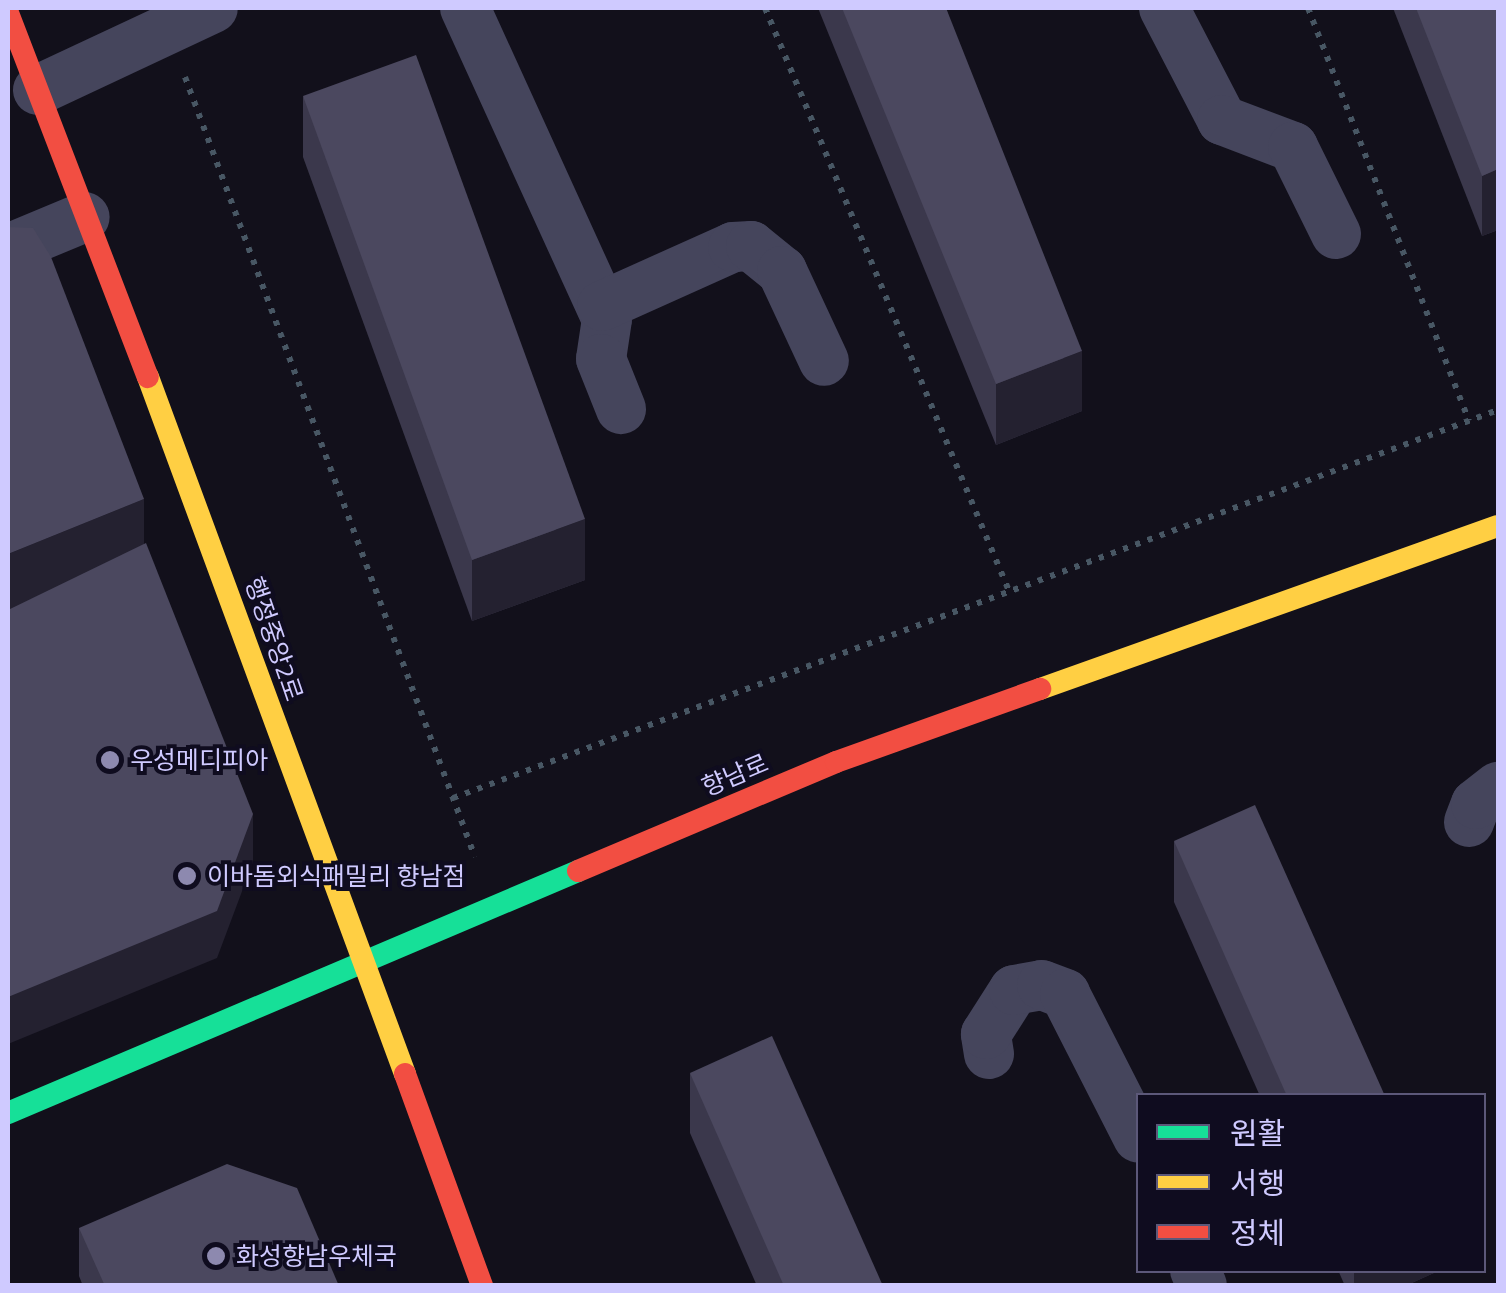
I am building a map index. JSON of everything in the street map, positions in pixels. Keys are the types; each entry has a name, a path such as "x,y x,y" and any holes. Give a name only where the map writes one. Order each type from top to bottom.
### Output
{"street":[{"path":"38,90 213,8"},
{"path":"465,8 602,306 607,319 600,359 620,410"},
{"path":"1164,8 1222,120 1294,146 1336,234"},
{"name":"행정중앙2로","path":"8,13 194,496 360,961 482,1286"},
{"path":"8,249 85,216"},
{"path":"602,306 733,246 751,246 782,271 824,362"},
{"name":"향남로","path":"8,1113 836,762 1498,526"},
{"path":"990,1054 986,1034 1014,990 1042,986 1066,994 1136,1133"}],"path":[{"path":"765,8 1009,591"},
{"path":"1308,8 1469,421"},
{"path":"167,29 493,905"},
{"path":"453,798 1498,410"}],"building":[{"path":"842,8 946,8 1082,351 996,384"},
{"path":"1416,8 1498,8 1498,169 1482,176"},
{"path":"416,55 585,519 472,560 303,96"},
{"path":"8,227 33,228 51,257 144,499 8,554"},
{"name":"우성메디피아","path":"146,543 253,814 217,911 8,997 8,610"},
{"path":"1255,805 1384,1093 1286,1093 1174,841"},
{"path":"772,1036 883,1286 784,1286 690,1073"},
{"path":"227,1164 297,1188 339,1286 105,1286 79,1228"}],"traffic: fast":[{"path":"8,1113 578,871"}],"traffic: slow":[{"path":"148,377 405,1074"},
{"path":"1040,689 1498,526"}],"traffic: jam":[{"path":"8,13 148,377"},
{"path":"578,871 836,762 1040,689"},
{"path":"405,1074 482,1286"}],"place":[{"name":"우성메디피아","path":"110,760"},
{"name":"이바돔외식패밀리 향남점","path":"187,876"},
{"name":"화성향남우체국","path":"216,1256"}]}
